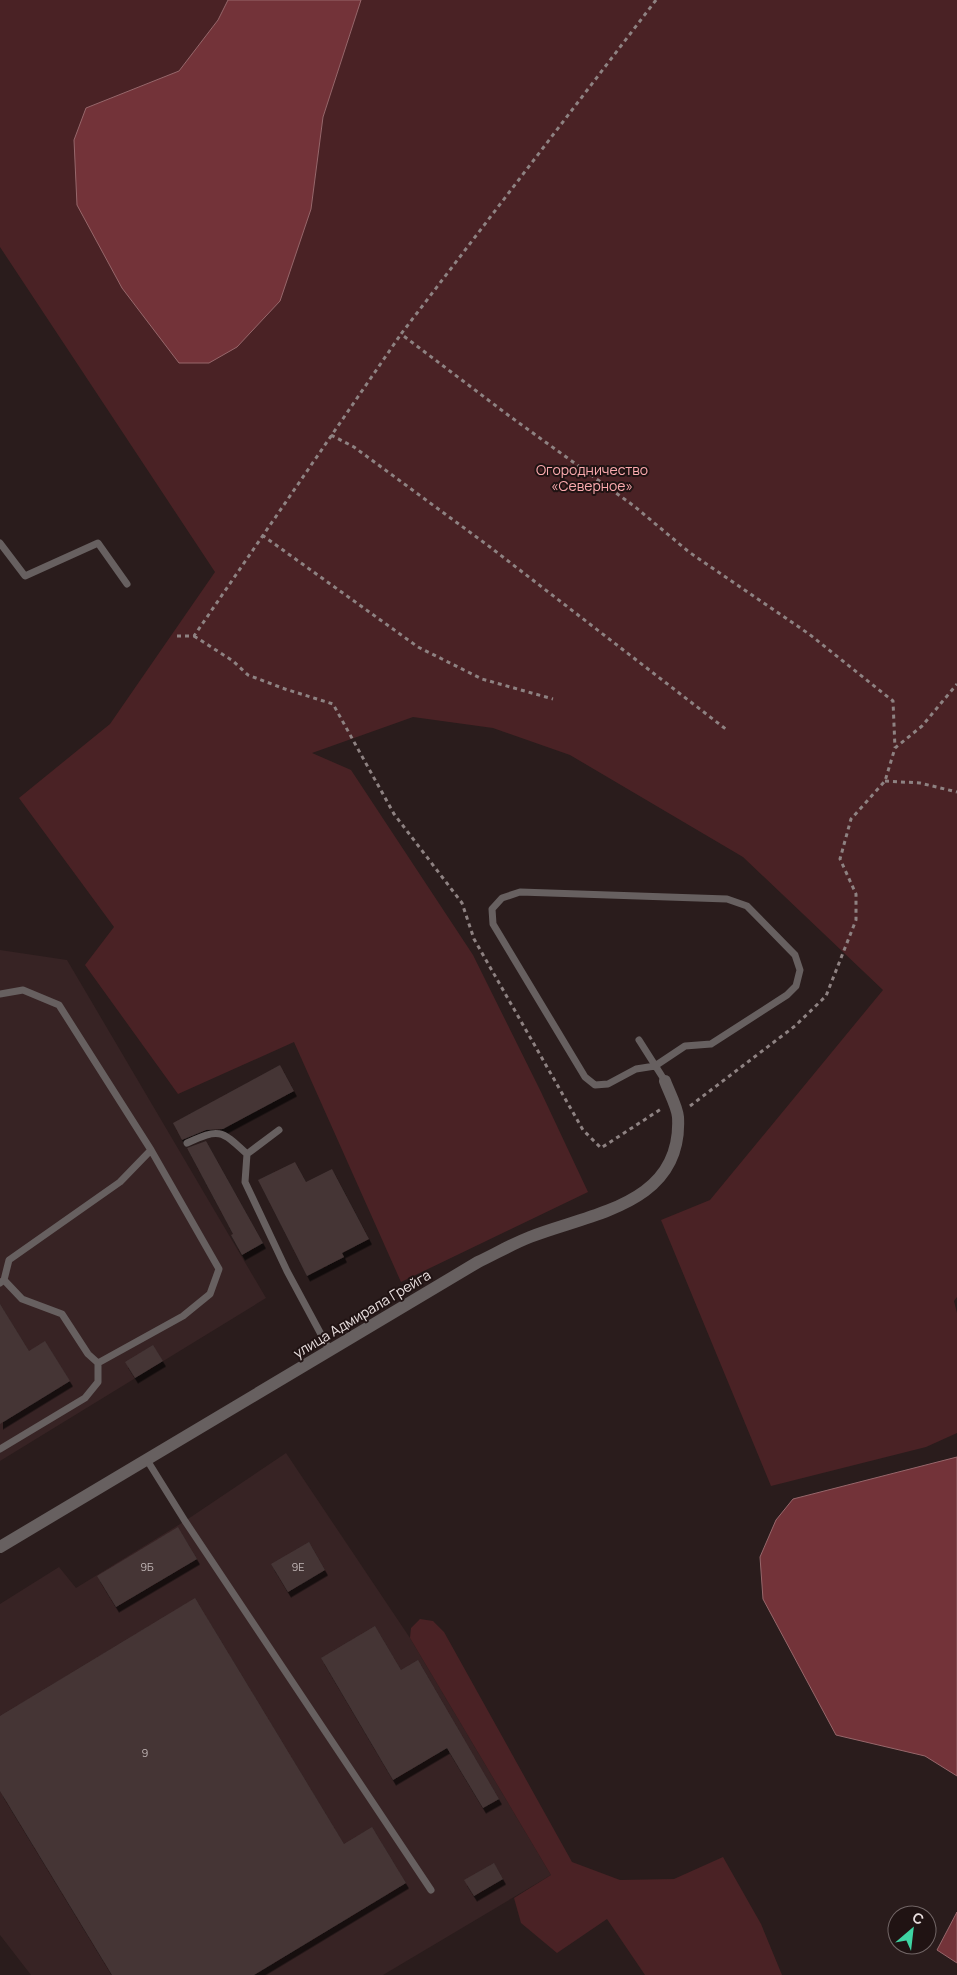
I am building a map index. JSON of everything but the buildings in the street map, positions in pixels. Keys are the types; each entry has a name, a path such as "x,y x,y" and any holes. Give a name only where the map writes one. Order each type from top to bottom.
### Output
{"street":[{"name":"улица Адмирала Грейга","path":"0,1547 478,1262 520,1242 632,1202 658,1181 673,1153 678,1116 665,1081"}],"lane":[{"path":"0,543 25,576 98,543 127,584"},
{"path":"520,892 727,899 747,906 795,956 800,970 796,986 787,995 711,1044 685,1046 655,1066 636,1069 608,1084 595,1084 586,1077 493,924 492,909 502,898 520,892"},
{"path":"0,994 24,990 59,1005 151,1150 219,1269 210,1294 184,1316 98,1363"},
{"path":"639,1040 665,1081"},
{"path":"279,1130 248,1154 244,1182 287,1271 330,1351"},
{"path":"188,1143 212,1132 228,1136 248,1154"},
{"path":"0,1449 85,1398 98,1382 98,1363 88,1354 62,1314 22,1299 2,1282 9,1260 120,1182 151,1150"},
{"path":"147,1460 185,1521 431,1890"}],"path":[{"path":"194,636 401,334 656,0"},
{"path":"401,334 508,416 634,506 688,552 809,634 893,701 896,748 885,781 851,819 840,859 856,894 856,920 826,996 795,1026 678,1116"},
{"path":"331,435 354,446 482,541 727,730"},
{"path":"262,535 418,647 482,679 553,699"},
{"path":"177,636 194,636 233,661 248,675 333,704 394,814 462,903 474,939 583,1130 601,1148 673,1102"},
{"path":"896,748 922,726 957,684"},
{"path":"885,781 920,782 957,792"}],"shaded area":[{"path":"228,0 361,0 323,117 311,209 280,301 237,347 209,363 179,363 122,288 77,205 74,140 86,108 179,71 218,20"},
{"path":"0,950 67,960 266,1298 0,1461"},
{"path":"286,1453 410,1638 551,1875 383,1975 31,1975 0,1935 0,1604 59,1567 76,1588 185,1521"},
{"path":"957,1457 957,1776 925,1756 836,1735 763,1599 760,1557 776,1520 793,1499"},
{"path":"957,1912 957,1963 937,1950"}],"green space":[{"name":"Огородничество «Северное»","path":"0,0 228,0 218,20 179,71 86,108 311,209 323,117 361,0 957,0 957,1297 954,1301 957,1313 957,1433 926,1447 771,1486 661,1220 710,1200 883,990 743,857 570,755 493,728 413,717 312,753 351,770 473,955 588,1192 401,1282 294,1042 178,1094 85,965 114,927 19,798 110,724 215,572 0,247"},
{"path":"420,1619 433,1621 444,1632 572,1862 620,1880 674,1879 723,1857 761,1924 782,1975 645,1975 607,1919 557,1953 521,1923 514,1898 551,1875 410,1638 411,1628"}]}
